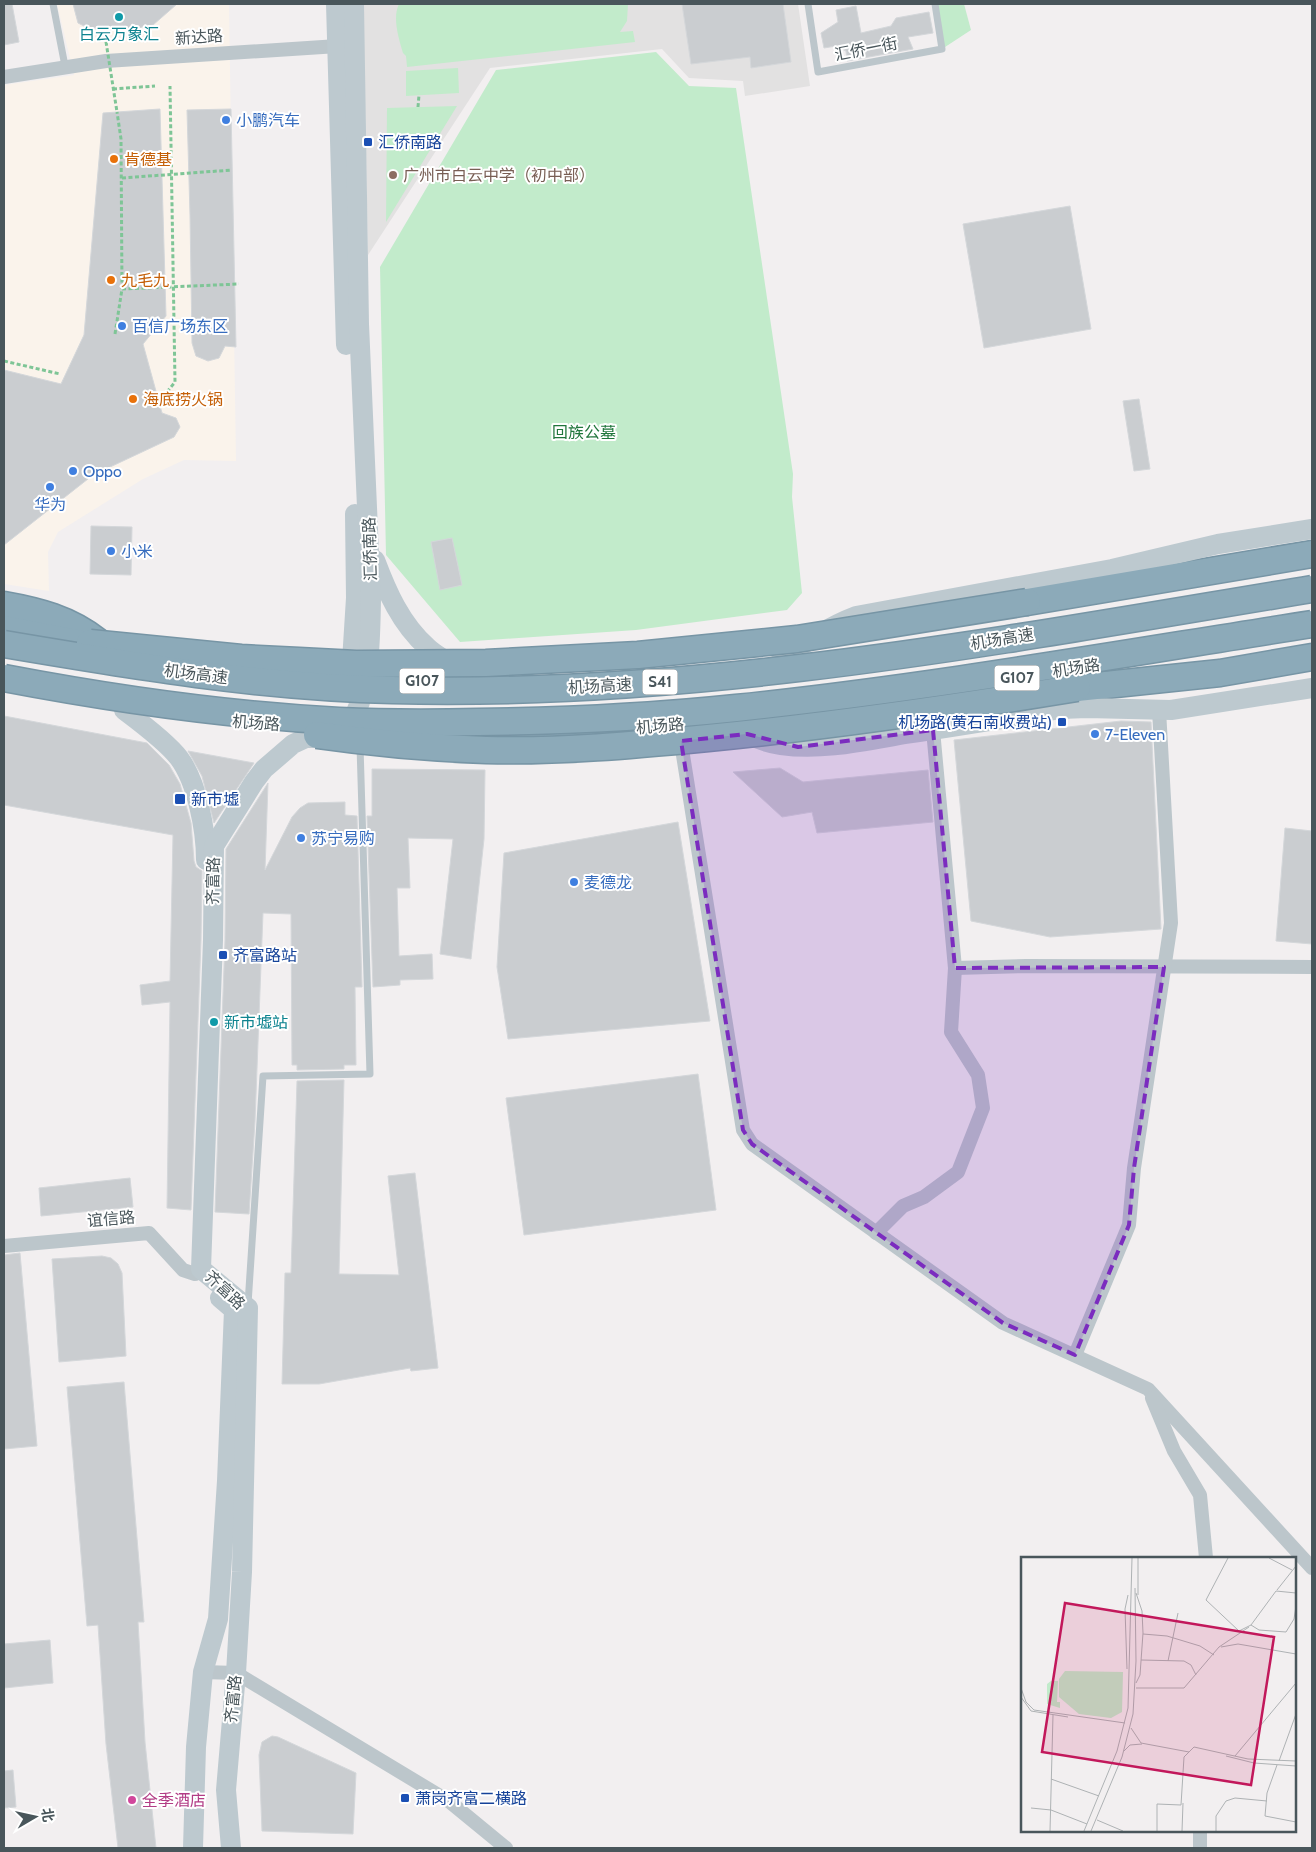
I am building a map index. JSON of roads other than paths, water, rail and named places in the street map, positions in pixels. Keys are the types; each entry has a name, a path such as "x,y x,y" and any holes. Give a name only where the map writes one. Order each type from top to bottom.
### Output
{"highway":[{"path":"4,643 103,644 241,658 356,664 496,663 638,655 780,641 1312,554"},
{"path":"479,682 618,678 780,663 948,640 1312,584"},
{"name":"机场高速","path":"4,643 216,678 420,691 562,688 677,681 837,663 1005,639 1312,590"},
{"path":"4,605 48,615 68,623 83,630 108,649"},
{"name":"机场高速","path":"4,678 80,692 201,709 340,721 384,723 519,721 734,708 876,692 1312,624"},
{"path":"4,628 108,649 217,665 358,680"},
{"name":"机场路","path":"4,687 124,710 353,734 389,732 451,736 547,734 610,731 722,720 916,694 1312,630"},
{"path":"80,692 355,740 439,748 534,750 613,746 792,730 1077,688 1220,673 1312,657"},
{"name":"G107","path":"358,680 479,682"}],"main road":[{"name":"汇侨南路","path":"336,4 338,46 347,90 370,547 371,638 358,680"},
{"name":"汇侨南路","path":"353,734 358,680 355,623 356,544 344,299 347,90 354,4"},
{"path":"780,663 800,646 824,630 856,616 1120,568 1218,544 1312,529"},
{"path":"370,547 392,601 414,634 428,648 479,682"},
{"path":"722,720 760,740 798,747 860,742 1061,709 1171,710 1312,688"},
{"name":"齐富路","path":"124,710 146,727 179,758 192,784 206,848 207,936 198,1272"},
{"name":"齐富路","path":"198,1272 213,940 214,846 264,769 293,744 306,738 353,734"},
{"name":"齐富路","path":"198,1272 241,1309 242,1572 226,1790 231,1848"},
{"name":"齐富路","path":"193,1848 196,1747 203,1672 218,1619 241,1309"}],"street":[{"name":"新达路","path":"4,76 113,60 338,46"},
{"path":"1075,1355 1129,1225 1134,1168 1172,923 1159,710"},
{"path":"678,724 743,1130 752,1144 1003,1323 1148,1389 1312,1568"},
{"path":"876,1233 903,1206 924,1197 958,1172 983,1108 978,1075 951,1032 955,968 933,730"},
{"path":"955,968 1026,966 1312,968"},
{"name":"谊信路","path":"4,1246 149,1233 183,1270 198,1272"},
{"path":"1148,1389 1174,1451 1200,1495 1206,1557"},
{"path":"203,1672 236,1673 450,1802 506,1848"},
{"path":"1200,1832 1200,1848"}],"lane":[{"path":"53,4 65,66"},
{"name":"汇侨一街","path":"808,4 818,72 942,48 935,4"},
{"path":"241,1309 263,1076 370,1074 353,734"}],"place":[{"name":"白云万象汇","path":"119,17"},
{"name":"小鹏汽车","path":"226,120"},
{"name":"汇侨南路","path":"368,142"},
{"name":"肯德基","path":"114,159"},
{"name":"广州市白云中学（初中部）","path":"393,175"},
{"name":"九毛九","path":"111,280"},
{"name":"百信广场东区","path":"122,326"},
{"name":"海底捞火锅","path":"133,399"},
{"name":"Oppo","path":"73,471"},
{"name":"华为","path":"50,487"},
{"name":"小米","path":"111,551"},
{"name":"机场路(黄石南收费站)","path":"1062,722"},
{"name":"7-Eleven","path":"1095,734"},
{"name":"新市墟","path":"180,799"},
{"name":"苏宁易购","path":"301,838"},
{"name":"麦德龙","path":"574,882"},
{"name":"齐富路站","path":"223,955"},
{"name":"新市墟站","path":"214,1022"},
{"name":"萧岗齐富二横路","path":"405,1798"},
{"name":"全季酒店","path":"132,1800"}],"park label":[{"name":"回族公墓","path":"584,432"}]}
